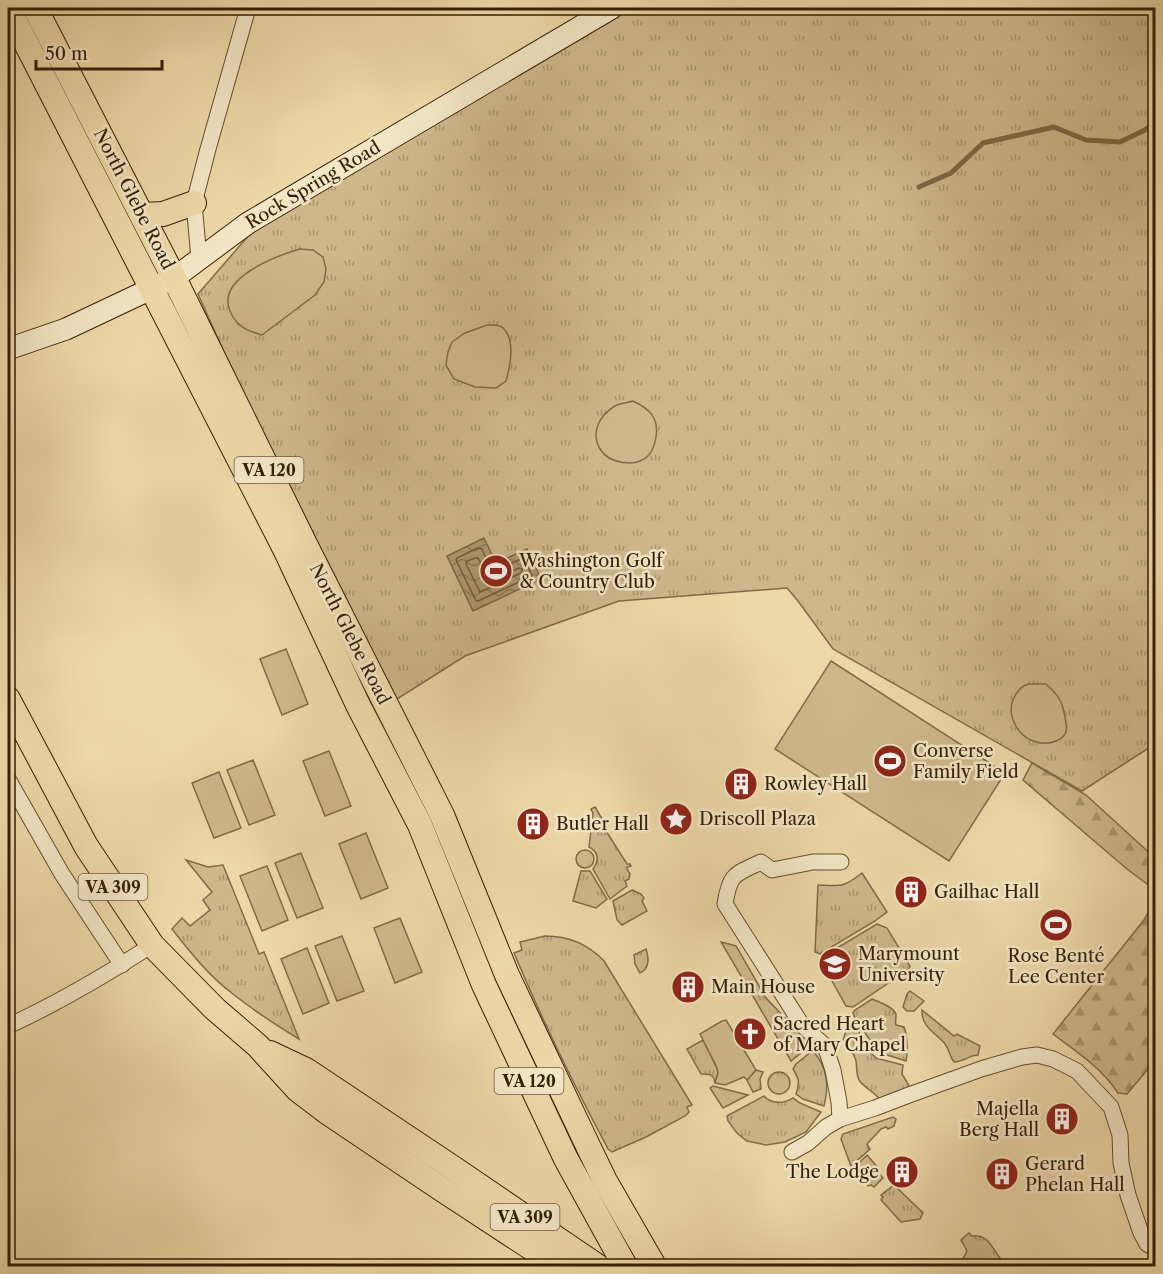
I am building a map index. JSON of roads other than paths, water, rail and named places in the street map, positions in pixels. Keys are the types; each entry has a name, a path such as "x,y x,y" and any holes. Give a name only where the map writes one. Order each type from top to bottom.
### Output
{"main road":[{"name":"North Glebe Road","path":"8,8 163,283 306,546 442,815 507,975 588,1148 654,1266"},
{"name":"North Glebe Road","path":"35,8 142,215 163,283 358,705 420,825 484,985 566,1159 625,1266"},
{"path":"142,215 163,214 194,203"},
{"name":"VA 309","path":"8,699 86,846 153,945 215,1009 258,1046 298,1090 312,1101 558,1266"},
{"name":"VA 309","path":"258,1046 306,1070 597,1266"},
{"path":"623,1214 650,1239 673,1266"}],"street":[{"path":"200,259 194,203 248,8"},
{"name":"Rock Spring Road","path":"8,349 66,329 163,283 248,223 612,8"},
{"path":"8,779 62,874 122,965"},
{"path":"840,1119 833,1070 825,1046 802,1025 725,904 728,885 736,874 761,862 772,870 813,862 842,862"},
{"path":"8,1026 48,1007 153,945"},
{"path":"792,1152 840,1119 981,1069 1037,1054 1077,1071 1111,1107 1120,1135 1121,1163 1128,1195 1141,1233 1147,1244 1155,1249"}],"water":[{"name":"Washington Golf & Country Club","path":"484,538 496,563 527,549 541,579 473,611 447,556"}],"waterway":[{"path":"919,187 951,173 983,143 1054,127 1086,140 1120,142 1156,123"}],"place":[{"name":"Washington Golf & Country Club","path":"496,571"},
{"name":"Converse Family Field","path":"890,761"},
{"name":"Rowley Hall","path":"741,784"},
{"name":"Driscoll Plaza","path":"676,819"},
{"name":"Butler Hall","path":"533,824"},
{"name":"Gailhac Hall","path":"911,892"},
{"name":"Rose Benté Lee Center","path":"1056,925"},
{"name":"Marymount University","path":"835,964"},
{"name":"Main House","path":"688,987"},
{"name":"Sacred Heart of Mary Chapel","path":"750,1034"},
{"name":"Majella Berg Hall","path":"1062,1119"},
{"name":"The Lodge","path":"902,1172"},
{"name":"Gerard Phelan Hall","path":"1002,1174"}]}
